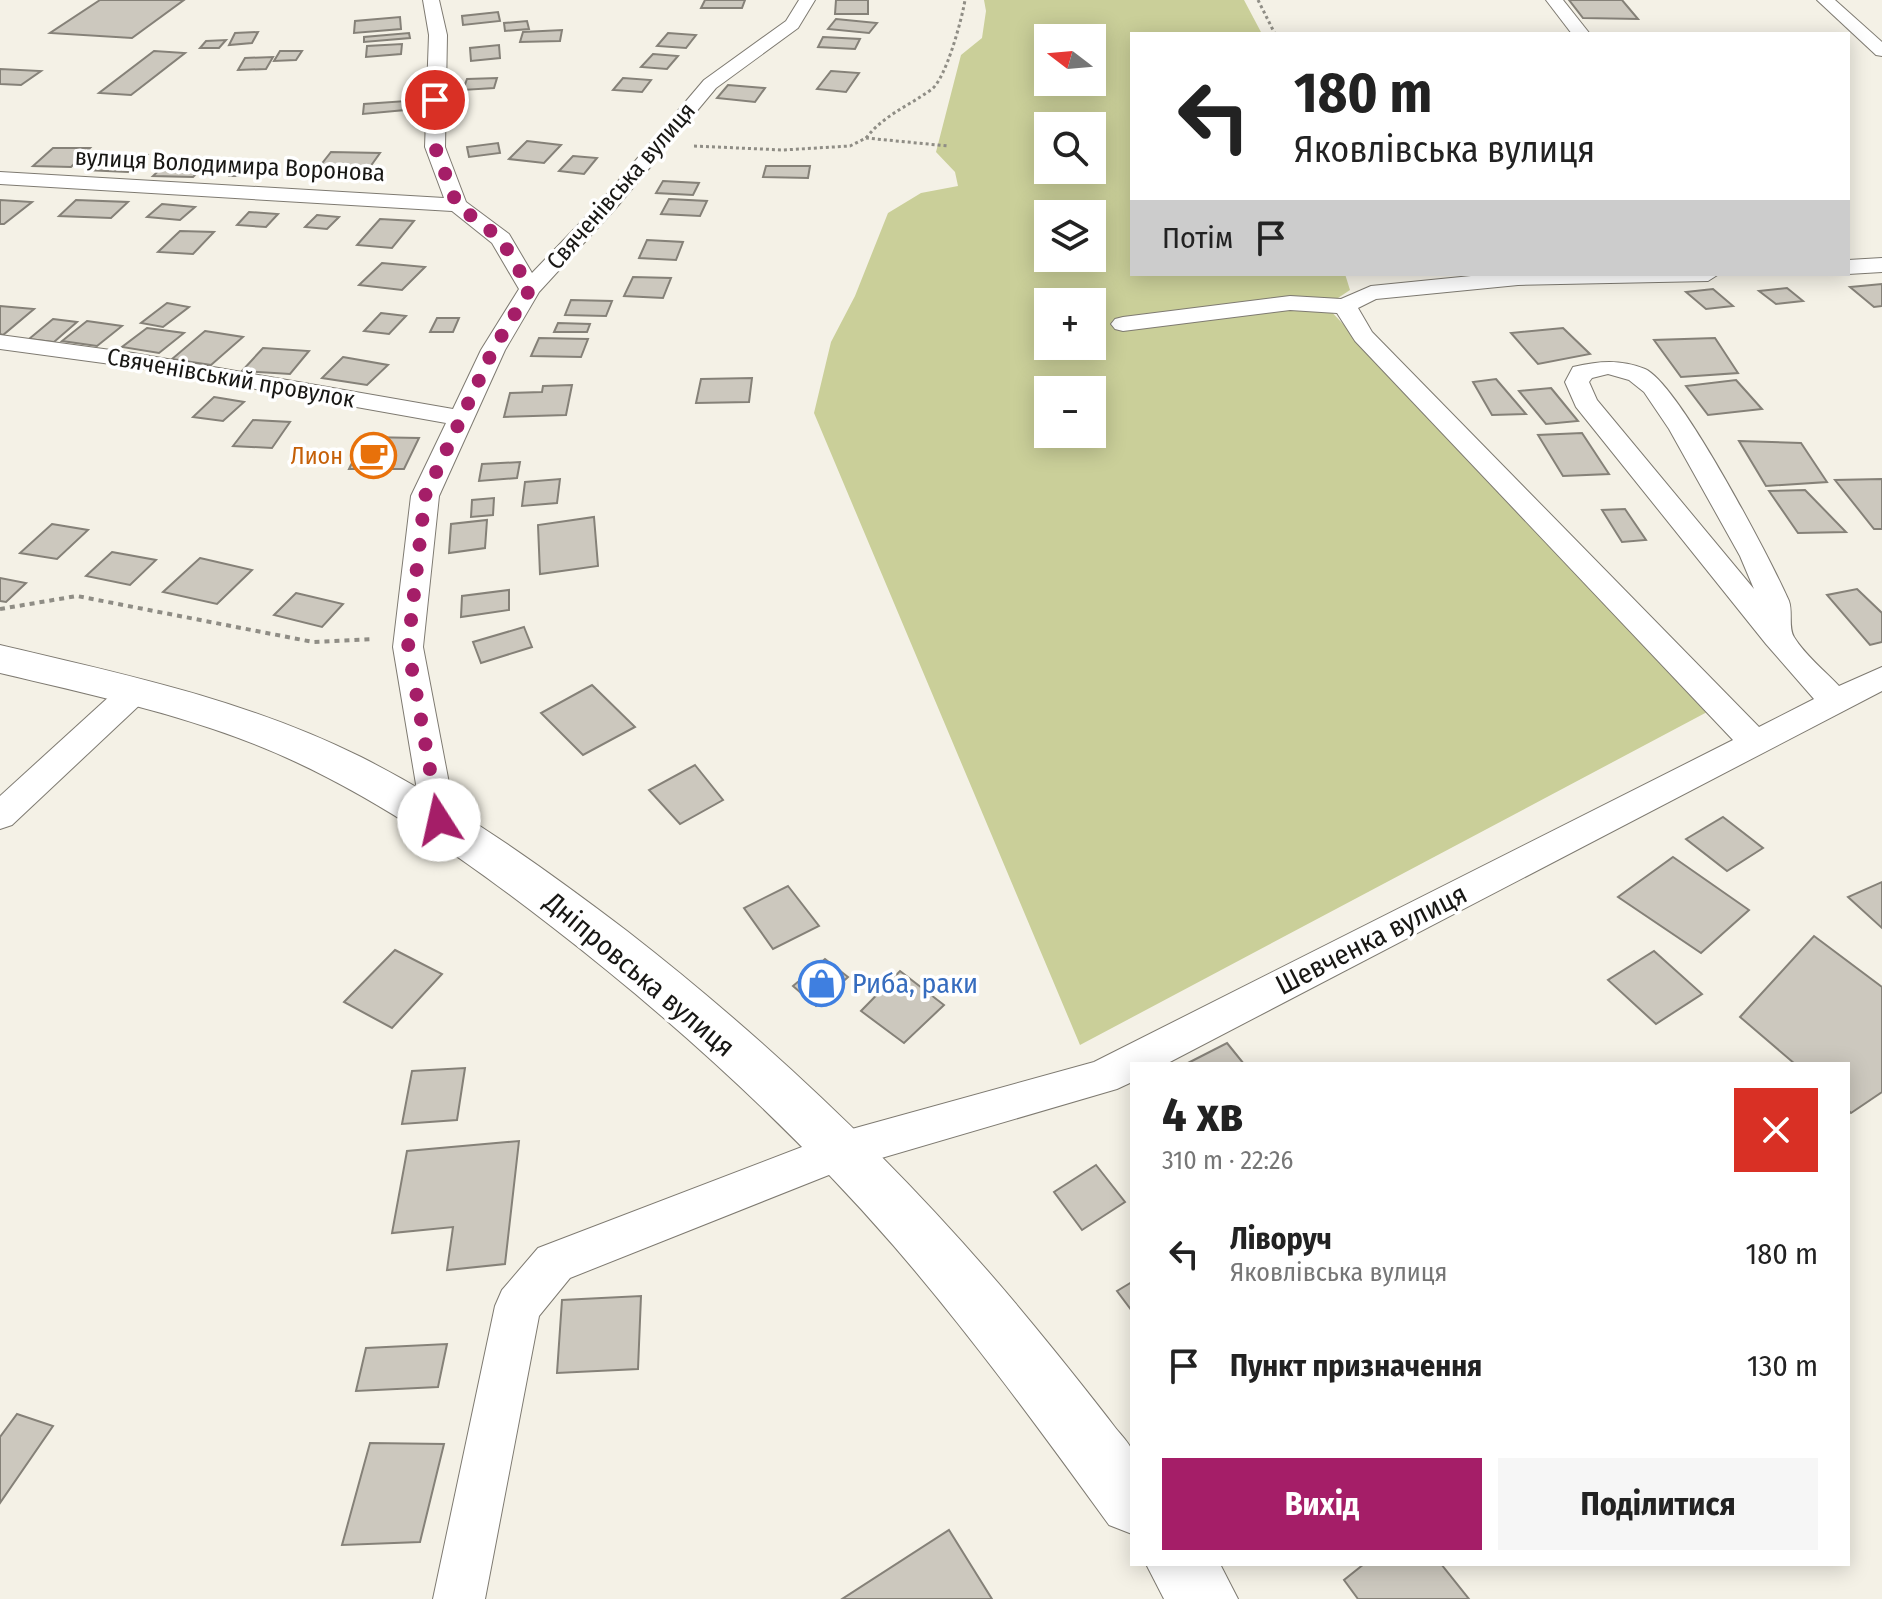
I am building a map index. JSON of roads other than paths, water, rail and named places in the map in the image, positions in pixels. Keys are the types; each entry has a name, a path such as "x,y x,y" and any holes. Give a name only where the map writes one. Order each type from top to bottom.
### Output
{"highway":[{"name":"Дніпровська вулиця","path":"0,659 213,715 311,751 439,820 530,884 624,956 734,1050 841,1151 951,1270 1130,1499"},
{"path":"1180,1566 1205,1599"}],"street":[{"path":"431,0 438,35 435,147 457,205 501,239 530,289"},
{"name":"Свяченівська вулиця","path":"439,820 408,647 425,496 493,350 530,289 609,204 710,84 792,24 807,0"},
{"path":"1554,0 1579,32"},
{"path":"1825,0 1882,51"},
{"name":"вулиця Володимира Воронова","path":"0,178 457,205"},
{"path":"1850,267 1882,265"},
{"path":"1123,324 1290,303 1345,306 1368,283 1613,276"},
{"path":"1345,306 1363,336 1755,743"},
{"name":"Свяченівський провулок","path":"0,342 133,360 461,418"},
{"path":"1777,637 1776,606 1754,556 1682,429 1653,387 1638,375 1609,367 1582,372 1577,382 1585,402 1777,637 1835,702"},
{"name":"Шевченка вулиця","path":"1132,1062 1882,678"},
{"path":"0,816 134,692"},
{"name":"Шевченка вулиця","path":"459,1599 518,1306 554,1263 841,1151 1103,1077 1130,1063"}],"place":[{"name":"Лион","path":"374,456"},
{"name":"Риба, раки","path":"821,983"}]}
